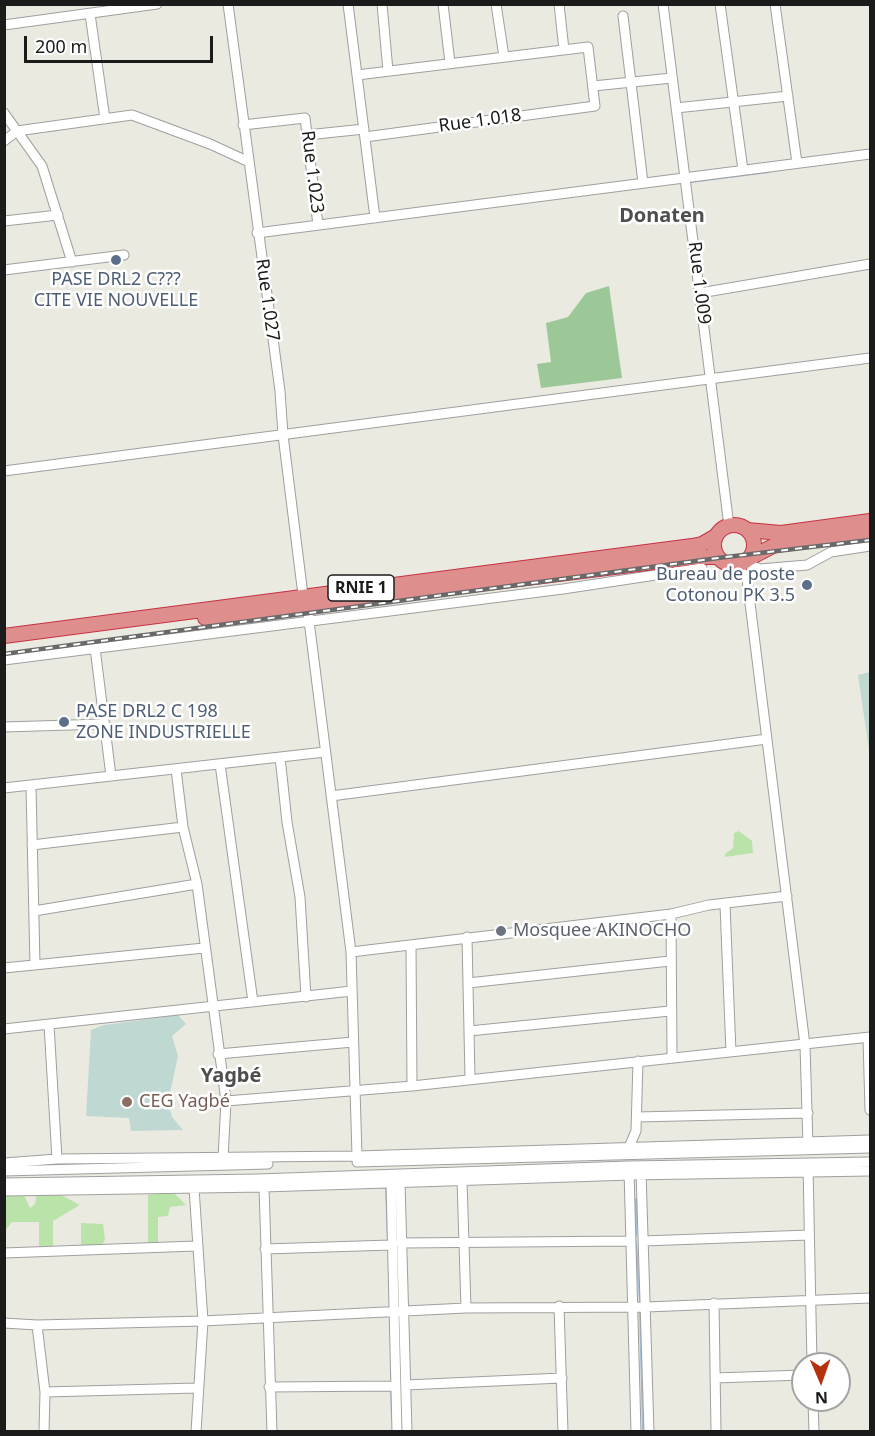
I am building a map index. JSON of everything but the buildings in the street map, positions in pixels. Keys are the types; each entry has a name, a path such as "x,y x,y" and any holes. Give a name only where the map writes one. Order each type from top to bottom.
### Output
{"highway":[{"path":"729,526 781,533 870,521"},
{"name":"RNIE 1","path":"4,644 692,546 702,544 729,526"},
{"path":"743,562 754,545 747,530"},
{"path":"743,562 776,545 870,533"},
{"path":"716,536 714,547 718,557"},
{"name":"RNIE 1","path":"4,636 695,556 718,557 725,563 743,562"}],"street":[{"path":"4,25 157,4"},
{"name":"Rue 1.027","path":"228,4 351,952 357,1156"},
{"path":"348,4 375,218"},
{"path":"382,4 388,70"},
{"path":"443,4 450,63"},
{"path":"496,4 504,57"},
{"path":"560,4 564,50"},
{"name":"Rue 1.009","path":"663,4 729,526"},
{"path":"720,4 743,170"},
{"path":"775,4 797,163"},
{"path":"90,14 105,119"},
{"path":"623,16 643,183"},
{"path":"357,75 588,47 593,86 672,78"},
{"name":"Rue 1.018","path":"307,135 364,133 595,106 593,86"},
{"path":"676,108 788,96"},
{"path":"4,113 42,166 72,262"},
{"path":"4,141 17,131 132,115 210,144 247,161"},
{"name":"Rue 1.023","path":"243,125 305,118 318,225"},
{"path":"257,233 870,154"},
{"path":"4,222 58,215"},
{"path":"4,270 124,255"},
{"path":"700,293 870,264"},
{"path":"4,471 870,358"},
{"path":"743,562 760,569 807,565 831,552 870,546"},
{"path":"743,562 806,1045 812,1352"},
{"path":"4,660 563,589 702,568"},
{"path":"95,648 111,776"},
{"path":"4,727 103,724"},
{"path":"331,796 767,739"},
{"path":"4,788 325,752"},
{"path":"280,757 287,822 300,897 306,997"},
{"path":"220,764 253,1002"},
{"path":"176,769 183,826 197,884 226,1101 224,1158"},
{"path":"31,786 35,965"},
{"path":"32,845 183,826"},
{"path":"34,911 197,884"},
{"path":"351,952 671,914 787,896"},
{"path":"725,904 731,1053"},
{"path":"671,914 672,1057"},
{"path":"467,937 470,1079"},
{"path":"411,945 412,1086"},
{"path":"4,968 204,948"},
{"path":"468,983 670,961"},
{"path":"4,1029 352,991"},
{"path":"469,1031 670,1011"},
{"path":"49,1025 57,1160"},
{"path":"226,1101 412,1086 869,1038 870,1110"},
{"path":"218,1054 353,1042"},
{"path":"636,1431 628,1171 634,1147 637,1117 638,1061"},
{"path":"637,1117 808,1113"},
{"path":"808,1145 870,1140"},
{"path":"4,1163 57,1160 357,1156 634,1147 808,1145 870,1148"},
{"path":"634,1147 640,1170 649,1431"},
{"path":"4,1171 634,1147"},
{"path":"4,1191 264,1187 870,1162"},
{"path":"808,1166 870,1171"},
{"path":"4,1183 628,1171"},
{"path":"462,1180 466,1308"},
{"path":"396,1182 398,1312 406,1385 407,1431"},
{"path":"264,1187 272,1431"},
{"path":"194,1188 196,1246 203,1321 196,1431"},
{"path":"643,1241 809,1235"},
{"path":"265,1249 464,1241 630,1241"},
{"path":"4,1253 196,1246"},
{"path":"4,1323 203,1321 466,1308 646,1306 870,1298"},
{"path":"714,1303 716,1431"},
{"path":"560,1306 563,1431"},
{"path":"397,1431 394,1386 398,1312"},
{"path":"37,1324 45,1392 44,1431"},
{"path":"716,1378 791,1375"},
{"path":"406,1385 562,1378"},
{"path":"269,1387 394,1386"},
{"path":"45,1392 197,1388"},
{"path":"813,1412 814,1431"}],"green space":[{"path":"609,286 622,378 541,388 537,364 551,362 546,323 568,317 586,293"},
{"path":"739,831 752,841 753,853 725,857 725,854 733,848 734,833"},
{"path":"37,1192 61,1195 80,1205 53,1221 53,1250 39,1250 39,1222 12,1222 5,1231 6,1193 23,1193 30,1208 35,1204"},
{"path":"173,1192 186,1205 170,1207 168,1216 158,1217 158,1244 148,1244 148,1195"},
{"path":"81,1223 103,1224 105,1240 99,1249 81,1248"}],"shaded area":[{"path":"870,672 870,757 858,675"},
{"path":"178,1015 186,1024 172,1036 178,1056 168,1102 172,1117 183,1130 131,1131 129,1118 86,1116 91,1030 104,1025"}],"waterway":[{"path":"690,182 769,172"},
{"path":"386,1187 388,1242"},
{"path":"636,1199 636,1236"},
{"path":"636,1242 640,1302"},
{"path":"640,1312 643,1432"},
{"path":"391,1362 391,1384"},
{"path":"391,1389 392,1420"}],"railway":[{"path":"4,654 718,558 870,540"}],"place":[{"name":"PASE DRL2 C??? CITE VIE NOUVELLE","path":"116,260"},
{"name":"Bureau de poste Cotonou PK 3.5","path":"807,585"},
{"name":"PASE DRL2 C 198 ZONE INDUSTRIELLE","path":"64,722"},
{"name":"Mosquee AKINOCHO","path":"501,931"},
{"name":"CEG Yagbé","path":"127,1102"}],"district":[{"name":"Donaten","path":"662,216"},
{"name":"Yagbé","path":"231,1076"}]}
